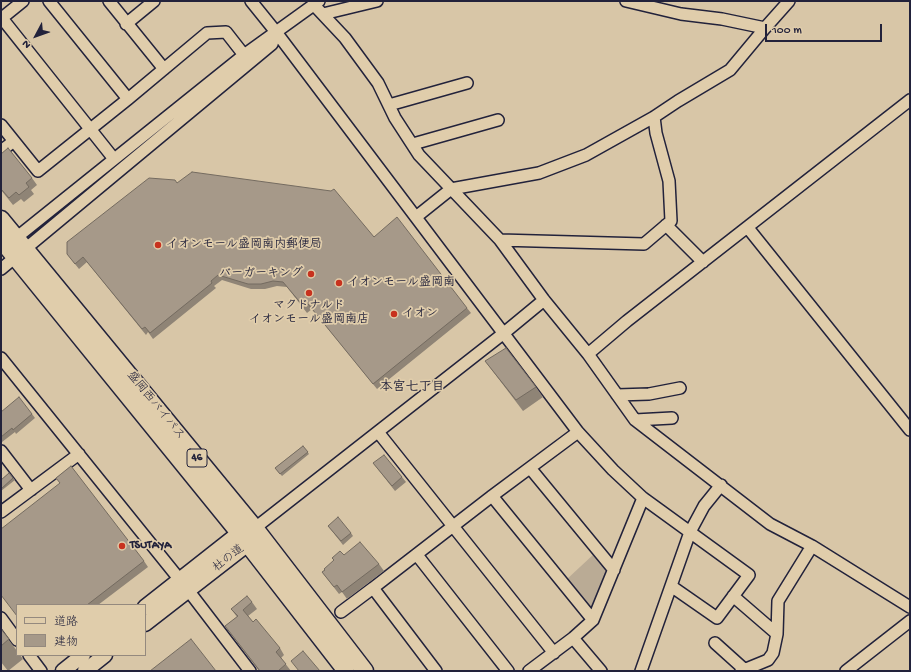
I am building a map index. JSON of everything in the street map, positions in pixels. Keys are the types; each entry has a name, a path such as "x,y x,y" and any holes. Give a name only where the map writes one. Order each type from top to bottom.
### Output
{"highway":[{"name":"盛岡西バイパス","path":"1,219 11,246 346,671"},
{"name":"盛岡西バイパス","path":"11,246 255,528 365,671"}],"main road":[{"name":"杜の道","path":"146,623 184,585 255,528"},
{"name":"杜の道","path":"146,606 184,585"},
{"path":"63,671 82,656"},
{"path":"85,671 104,656"}],"street":[{"path":"23,1 1,18 114,159"},
{"path":"49,1 128,99"},
{"path":"109,1 126,24 164,69"},
{"path":"126,24 154,1"},
{"path":"251,1 578,432 613,470 643,498 748,575 717,618 672,586"},
{"path":"322,14 349,4 377,1"},
{"path":"626,1 681,14 722,19 765,28"},
{"path":"416,217 451,189 539,173 586,155 654,117 730,70 789,1"},
{"path":"1,269 11,246 114,159 266,38 316,3 322,14 345,38 378,83 395,118 419,155 500,240 544,300 588,354 635,420 770,524 812,546 910,606"},
{"path":"1,125 38,171 207,33 226,32 244,55"},
{"path":"11,246 190,112 272,44 276,32"},
{"path":"389,104 467,83"},
{"path":"588,354 910,100"},
{"path":"132,145 152,137 182,112 186,110 190,112"},
{"path":"500,240 644,244 671,221 668,182 656,133 654,117"},
{"path":"413,144 498,120"},
{"path":"1,151 14,141"},
{"path":"666,225 703,262"},
{"path":"748,228 910,430"},
{"path":"255,528 544,300"},
{"path":"1,358 184,585 250,671"},
{"path":"617,395 649,394 680,388"},
{"path":"635,420 672,418"},
{"path":"378,432 452,527 554,653"},
{"path":"341,612 578,432"},
{"path":"1,451 31,490"},
{"path":"1,512 79,454"},
{"path":"530,468 614,570"},
{"path":"641,671 690,532 704,506 721,485"},
{"path":"492,496 593,620"},
{"path":"529,671 573,638 593,620 643,498"},
{"path":"715,643 743,670 768,660 773,653 777,634 778,601 812,546"},
{"path":"417,555 508,671"},
{"path":"373,588 436,671"},
{"path":"733,596 777,634"},
{"path":"1,618 16,639"},
{"path":"846,671 910,621"},
{"path":"573,638 601,671"},
{"path":"30,656 41,671"}],"shaded area":[{"path":"595,553 608,568 591,611 566,580"}],"building":[{"path":"8,148 32,178 26,183 29,187 19,195 16,192 9,198 1,189 1,154"},
{"name":"イオンモール盛岡南","path":"192,172 331,191 334,189 374,237 397,217 467,308 373,384 308,304 304,307 283,282 273,281 261,284 248,284 218,275 211,281 212,283 150,333 145,327 142,329 83,257 75,264 67,254 67,242 149,178 175,180 177,183"},
{"path":"506,348 536,387 516,400 485,361"},
{"path":"19,397 32,414 13,430 12,428 1,437 1,412"},
{"path":"303,446 308,452 280,474 275,468"},
{"path":"384,455 402,477 392,486 373,463"},
{"path":"71,466 144,561 88,604 16,604 16,615 1,595 1,529 60,483 56,478"},
{"path":"9,473 13,478 1,489 1,480"},
{"path":"338,517 351,533 341,541 328,526"},
{"path":"360,542 379,564 342,592 337,585 334,587 322,572 334,560 332,558 340,551 344,555"},
{"path":"247,596 252,602 243,610 253,622 256,619 280,648 276,652 286,664 278,671 260,671 225,626 238,616 231,609"},
{"path":"1,629 9,639 1,646"},
{"path":"191,639 216,671 150,671"},
{"path":"303,651 320,671 299,671 291,661"}],"place":[{"name":"イオンモール盛岡南内郵便局","path":"158,245"},
{"name":"バーガーキング","path":"311,274"},
{"name":"イオンモール盛岡南","path":"339,283"},
{"name":"マクドナルド イオンモール盛岡南店","path":"309,293"},
{"name":"イオン","path":"394,314"},
{"name":"TSUTAYA","path":"122,546"}],"district":[{"name":"本宮七丁目","path":"412,388"}]}
